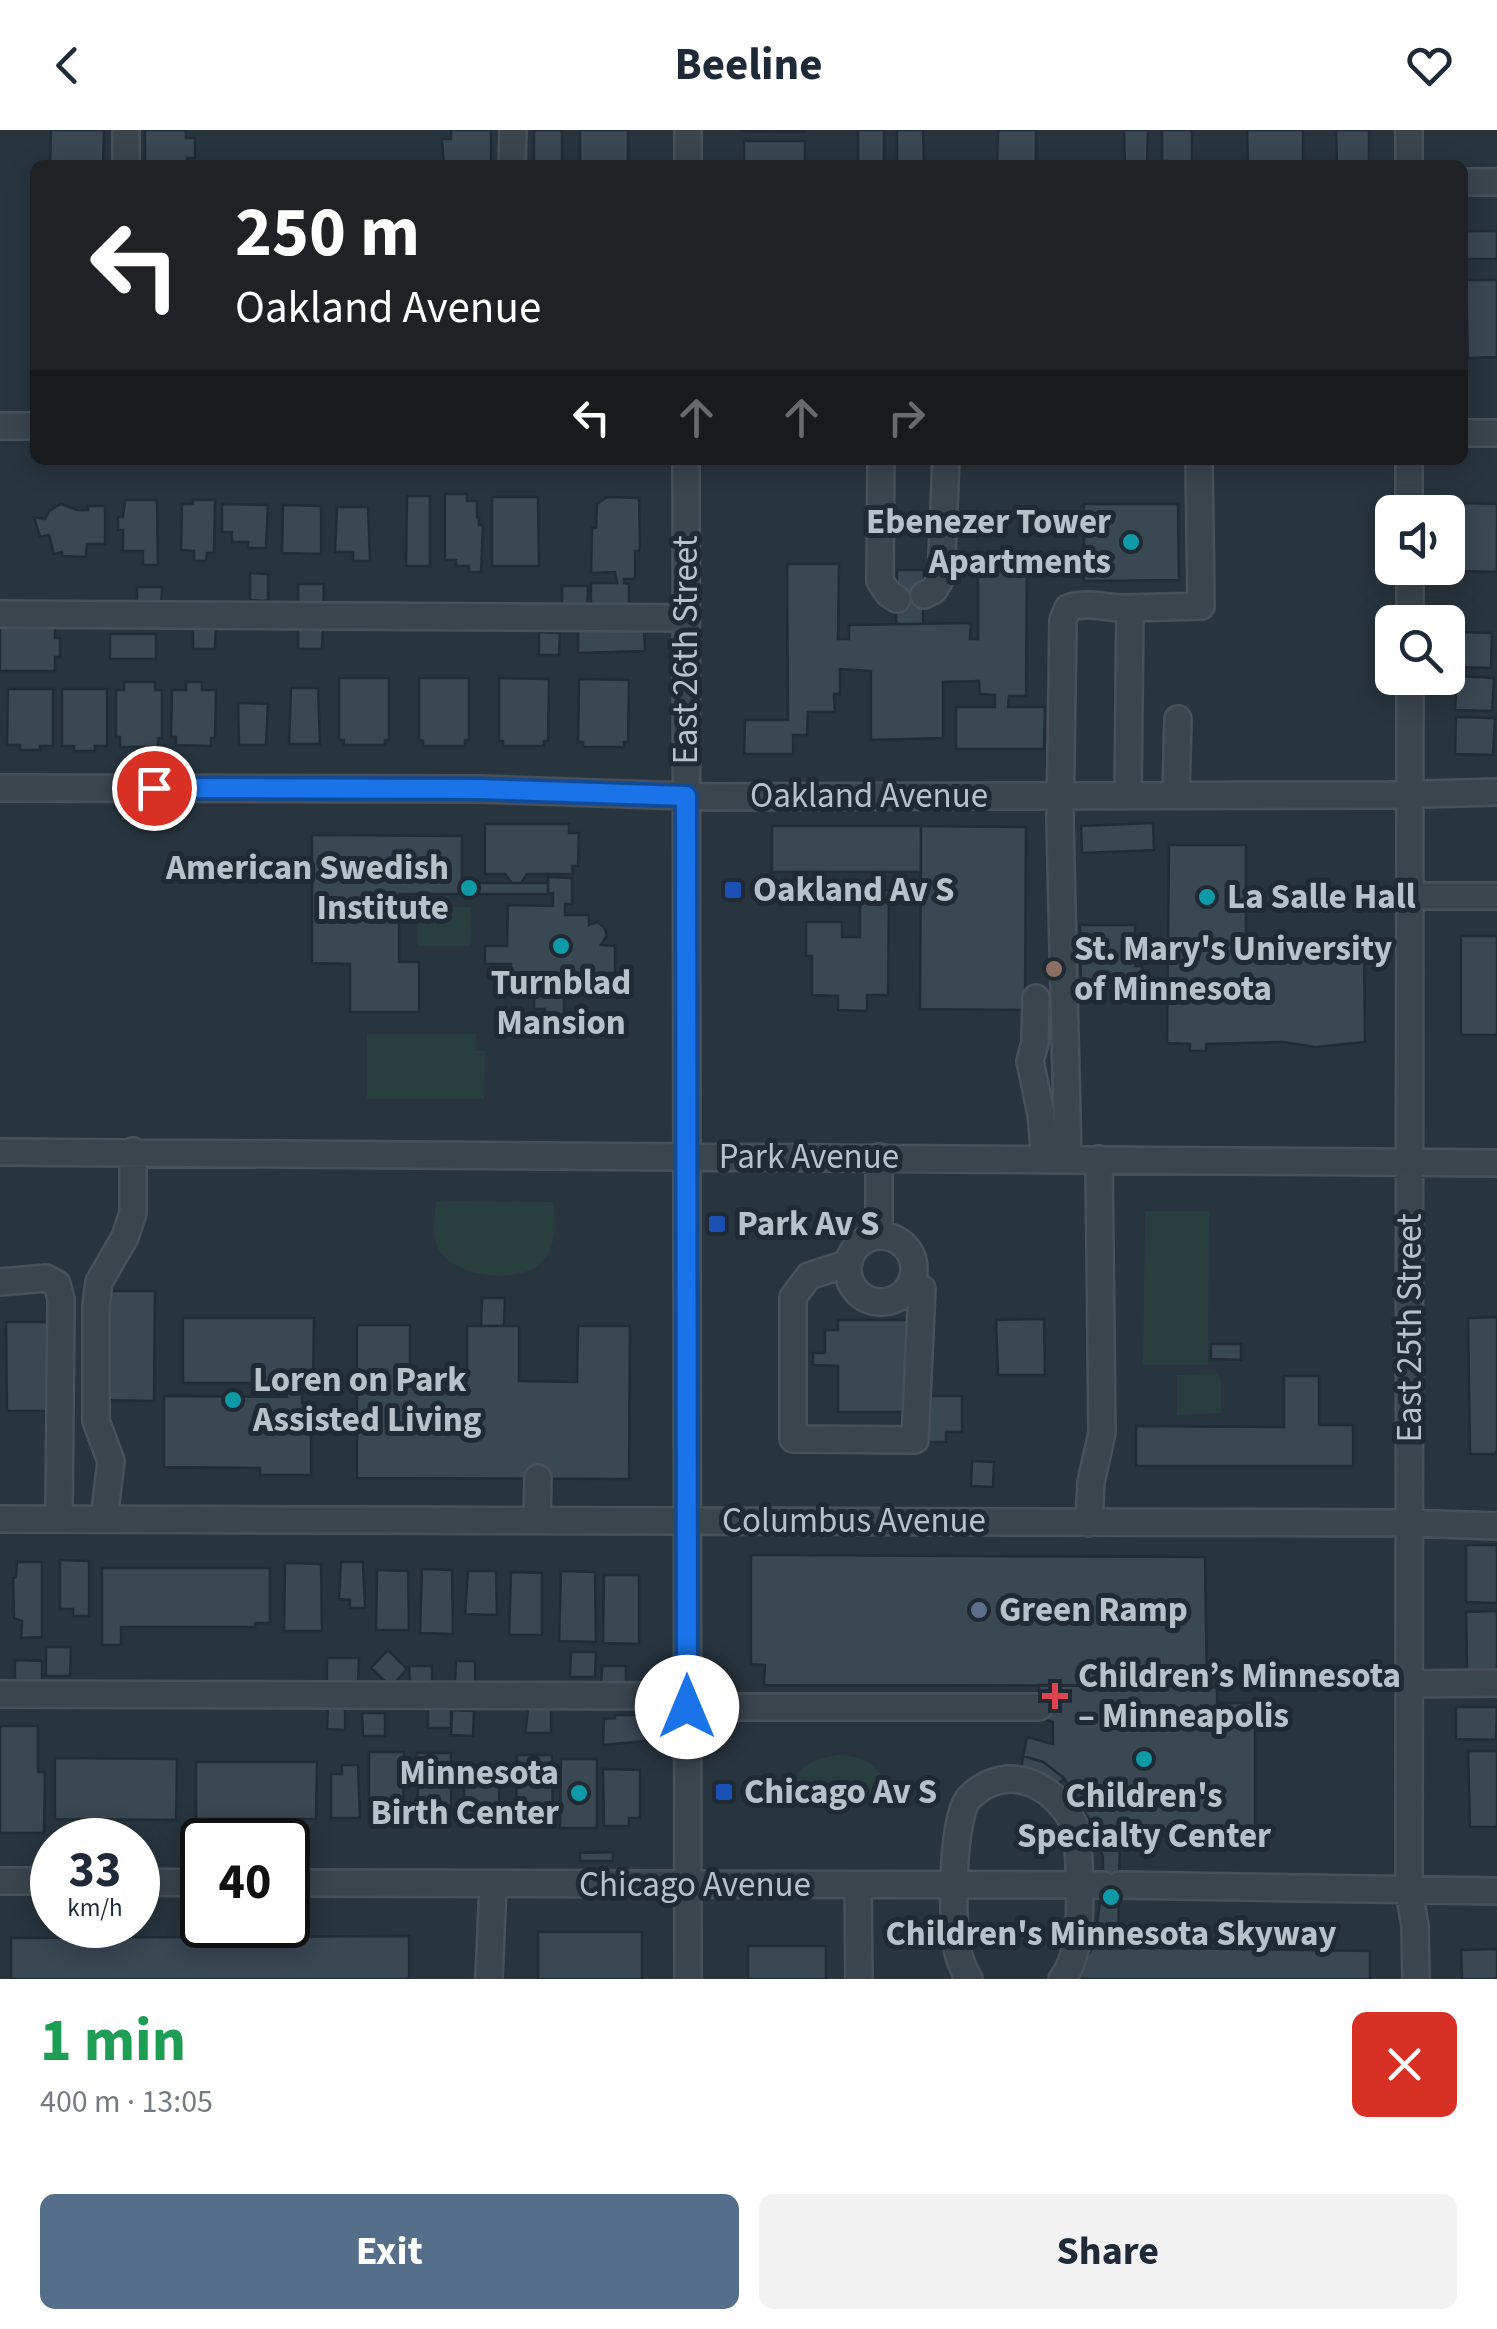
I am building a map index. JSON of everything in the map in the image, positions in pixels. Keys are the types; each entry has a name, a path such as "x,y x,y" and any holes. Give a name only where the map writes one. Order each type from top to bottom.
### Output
{"street":[{"path":"126,130 126,160"},
{"path":"512,130 512,160"},
{"path":"688,130 688,160"},
{"path":"1408,130 1408,160"},
{"path":"1468,182 1497,182"},
{"path":"0,426 30,426"},
{"path":"1468,433 1497,434"},
{"name":"East 26th Street","path":"686,465 688,1979"},
{"path":"882,465 880,580 897,599"},
{"path":"924,596 934,590 940,578 946,465"},
{"path":"1056,1159 1064,620 1068,608 1085,602 1108,609 1201,606 1199,465"},
{"path":"1409,465 1410,495"},
{"path":"1128,795 1130,608"},
{"path":"0,614 686,618"},
{"name":"East 25th Street","path":"1410,695 1408,1523 1410,1890 1416,1979"},
{"path":"1176,794 1178,719"},
{"name":"Oakland Avenue","path":"0,788 459,789 686,796 1497,792"},
{"path":"1411,896 1497,896"},
{"path":"1036,998 1035,1042 1030,1061 1056,1159"},
{"path":"104,1519 111,1461 96,1420 96,1306 99,1282 125,1237 132,1213 133,1151"},
{"name":"Park Avenue","path":"0,1152 1497,1164"},
{"path":"879,1157 879,1236"},
{"path":"1089,1523 1091,1482 1102,1434 1098,1159"},
{"path":"879,1236 900,1242 908,1250 914,1270 912,1281 898,1298 867,1300 852,1284 849,1263 859,1244 879,1236"},
{"path":"849,1263 809,1276 794,1297 794,1440 915,1440 922,1289 912,1281"},
{"path":"0,1282 46,1278 58,1284 60,1518"},
{"path":"537,1520 538,1478"},
{"name":"Columbus Avenue","path":"0,1519 1497,1526"},
{"path":"1410,1684 1497,1684"},
{"path":"0,1694 1039,1707"},
{"path":"969,1979 960,1964 955,1938 956,1837 967,1800 1000,1781 1018,1780 1034,1782 1052,1793 1072,1819 1100,1885 1071,1968 1062,1979"},
{"path":"0,1881 30,1881"},
{"name":"Chicago Avenue","path":"310,1884 1100,1885 1497,1890"},
{"path":"489,1979 493,1885"},
{"path":"858,1885 860,1979"}],"green space":[{"path":"418,907 471,907 470,946 418,946"},
{"path":"367,1034 476,1034 476,1051 485,1051 484,1099 367,1099"},
{"path":"436,1201 553,1202 555,1226 550,1249 542,1262 518,1274 471,1272 446,1258 438,1248 434,1225"},
{"path":"1145,1211 1209,1211 1208,1365 1143,1365"},
{"path":"1217,1374 1221,1380 1221,1413 1177,1415 1177,1375"},
{"path":"838,1755 859,1758 877,1769 884,1782 875,1800 855,1808 834,1809 815,1803 797,1790 797,1773 816,1760"}],"building":[{"path":"51,130 104,130 103,160 50,160"},
{"path":"145,130 186,130 186,138 195,138 195,158 145,160"},
{"path":"451,130 491,130 491,160 444,160 442,139 451,139"},
{"path":"534,130 562,130 562,160 534,160"},
{"path":"580,130 628,130 628,160 580,160"},
{"path":"805,130 805,132 741,131"},
{"path":"858,130 884,130 884,160 858,160"},
{"path":"897,130 923,130 924,160 897,160"},
{"path":"998,130 1036,130 1036,160 997,160"},
{"path":"1124,130 1148,130 1147,160 1125,160"},
{"path":"1162,130 1192,130 1192,160 1162,160"},
{"path":"1247,130 1303,130 1303,160 1248,160"},
{"path":"1336,130 1369,130 1369,160 1337,160"},
{"path":"744,141 805,141 805,160 744,160"},
{"path":"1468,231 1497,231 1497,259 1468,259"},
{"path":"1468,280 1497,280 1497,357 1468,358"},
{"path":"445,494 467,494 467,501 477,501 479,525 483,525 481,572 469,572 469,566 456,566 456,560 445,560"},
{"path":"407,496 430,496 430,566 406,566"},
{"path":"492,497 538,497 539,566 492,566"},
{"path":"607,497 639,498 640,546 635,551 635,579 624,579 629,584 629,613 591,612 591,583 617,583 615,572 591,573 597,504"},
{"path":"125,500 157,500 158,565 143,565 143,551 123,551 123,530 118,530 118,517 123,517"},
{"path":"193,500 215,500 214,553 207,553 206,561 194,561 194,551 181,550 182,504 193,504"},
{"path":"1465,503 1497,504 1497,572 1465,571"},
{"path":"61,504 77,510 105,506 105,544 87,544 86,557 54,554 49,535 40,537 34,517 45,519 49,511"},
{"path":"222,504 268,505 266,548 248,548 248,542 232,542 232,532 222,532"},
{"name":"Ebenezer Tower Apartments","path":"1084,504 1178,504 1179,580 1084,581"},
{"path":"283,505 321,506 321,554 282,553"},
{"path":"337,507 368,507 370,561 353,561 353,552 335,552"},
{"path":"978,563 1027,564 1026,696 1009,696 1008,707 1045,707 1044,749 956,749 956,707 995,707 995,695 980,694 979,681 943,682 943,738 871,740 871,671 840,669 840,694 834,694 835,712 808,712 807,735 793,735 793,754 744,754 745,720 788,720 787,564 839,564 838,639 849,639 849,625 971,623 970,639 978,639"},
{"path":"897,570 924,570 923,624 896,624"},
{"path":"250,573 268,574 268,601 250,600"},
{"path":"298,584 324,584 323,611 298,611"},
{"path":"562,586 588,586 587,612 562,612"},
{"path":"137,587 162,587 161,610 137,609"},
{"path":"193,624 216,624 215,649 193,649"},
{"path":"298,624 323,624 322,649 298,649"},
{"path":"578,624 644,628 645,651 578,653"},
{"path":"0,626 55,626 55,638 60,638 60,657 55,657 55,671 0,671"},
{"path":"539,632 560,633 559,655 539,655"},
{"path":"1465,632 1492,633 1491,668 1465,667"},
{"path":"110,634 156,634 156,659 110,659"},
{"path":"1465,676 1494,678 1492,711 1455,710 1456,695 1465,695"},
{"path":"339,678 389,678 389,740 385,740 385,745 344,745 344,740 339,740"},
{"path":"419,678 469,678 469,740 465,740 465,746 423,746 419,740"},
{"path":"499,678 549,679 548,741 544,741 544,746 503,746 503,741 499,741"},
{"path":"579,679 629,680 628,742 624,742 624,747 583,747 583,742 578,742"},
{"path":"124,682 155,682 155,690 162,690 162,738 158,738 158,747 120,747 120,737 116,737 116,690 124,690"},
{"path":"186,682 202,682 202,690 216,690 215,738 211,738 211,746 176,745 176,737 171,737 172,690 186,690"},
{"path":"291,688 318,688 320,744 289,744"},
{"path":"8,689 53,689 53,746 20,750 20,745 7,745"},
{"path":"62,689 107,689 107,746 95,746 95,751 74,751 74,746 62,746"},
{"path":"238,703 268,704 266,745 239,745"},
{"path":"1456,717 1495,718 1493,755 1455,754"},
{"path":"1153,823 1154,850 1082,853 1081,826"},
{"path":"485,824 569,824 569,833 579,833 578,866 572,866 573,874 527,874 521,883 512,883 505,874 485,874"},
{"path":"772,826 921,826 921,872 772,872"},
{"path":"921,826 1026,827 1025,1010 920,1009"},
{"path":"312,835 462,836 462,883 548,883 548,894 399,894 399,962 419,962 419,1012 350,1012 350,964 312,963"},
{"name":"La Salle Hall","path":"1169,845 1246,845 1246,950 1364,949 1365,1042 1316,1047 1282,1042 1206,1044 1206,1051 1190,1051 1190,1044 1167,1043"},
{"name":"Turnblad Mansion","path":"548,877 572,878 572,904 565,904 565,915 589,915 589,925 597,922 604,927 607,935 601,945 615,946 615,973 600,973 605,990 598,996 564,996 564,1015 545,1015 545,1009 534,1009 534,996 511,996 511,964 485,964 485,946 507,946 508,905 553,906"},
{"path":"860,890 889,890 888,995 867,995 867,1011 838,1010 838,996 812,995 812,956 806,956 806,922 842,922 842,937 860,937"},
{"path":"1080,925 1135,925 1135,966 1142,966 1142,989 1081,990"},
{"path":"1461,936 1497,936 1497,1035 1461,1035"},
{"path":"103,1291 155,1291 154,1401 103,1400"},
{"path":"482,1298 505,1298 504,1326 481,1326"},
{"path":"1497,1317 1497,1450 1495,1454 1470,1454 1468,1318"},
{"name":"Loren on Park Assisted Living","path":"183,1318 314,1318 313,1384 302,1384 302,1403 311,1403 311,1475 260,1475 260,1468 164,1467 164,1396 287,1397 287,1383 183,1383"},
{"path":"1044,1319 1045,1375 998,1375 996,1320"},
{"path":"838,1320 912,1320 911,1412 838,1412 838,1366 813,1365 813,1353 825,1353 825,1330 838,1330"},
{"path":"6,1322 48,1322 48,1411 7,1411"},
{"path":"357,1325 410,1325 410,1380 467,1381 467,1326 519,1326 519,1381 577,1382 578,1326 630,1326 629,1479 357,1478"},
{"path":"1211,1344 1241,1344 1241,1360 1211,1359"},
{"path":"1284,1376 1319,1376 1319,1425 1353,1425 1353,1466 1136,1466 1136,1426 1284,1427"},
{"path":"922,1396 962,1396 962,1432 946,1432 946,1442 922,1442"},
{"path":"972,1461 994,1462 993,1487 971,1486"},
{"path":"1466,1545 1497,1545 1497,1603 1466,1602"},
{"name":"Green Ramp","path":"751,1555 1205,1557 1207,1686 764,1685 765,1665 751,1664"},
{"path":"60,1560 89,1561 89,1616 73,1616 73,1609 60,1609"},
{"path":"17,1562 42,1562 42,1637 21,1638 22,1621 14,1618 13,1578"},
{"path":"341,1562 363,1562 365,1608 350,1608 350,1600 339,1599"},
{"path":"285,1563 321,1564 322,1631 284,1631"},
{"path":"102,1568 270,1568 270,1623 255,1623 255,1627 121,1627 121,1645 102,1645"},
{"path":"422,1569 452,1570 453,1634 420,1633"},
{"path":"377,1570 408,1571 409,1630 376,1630"},
{"path":"468,1571 496,1571 497,1615 465,1614"},
{"path":"561,1571 595,1572 596,1642 559,1641"},
{"path":"511,1572 542,1573 542,1635 509,1635"},
{"path":"604,1575 639,1575 639,1644 603,1643"},
{"path":"1497,1611 1497,1669 1467,1670 1466,1612"},
{"path":"46,1647 71,1647 70,1676 46,1676"},
{"path":"388,1650 407,1669 391,1687 371,1668"},
{"path":"571,1652 596,1652 595,1677 570,1677"},
{"path":"327,1658 359,1658 358,1682 327,1682"},
{"path":"15,1660 42,1661 42,1686 15,1685"},
{"path":"456,1661 475,1661 475,1683 455,1683"},
{"path":"409,1666 432,1666 432,1688 410,1688"},
{"path":"602,1666 626,1666 626,1691 601,1690"},
{"name":"Children's Specialty Center","path":"1039,1685 1207,1686 1217,1688 1217,1703 1255,1703 1255,1835 1111,1835 1094,1827 1064,1778 1043,1762 1023,1756 1027,1737 1053,1744 1053,1722 1040,1718"},
{"path":"428,1703 451,1703 451,1728 428,1728"},
{"path":"529,1703 551,1704 551,1733 525,1733"},
{"path":"328,1706 345,1706 345,1730 327,1729"},
{"path":"1456,1707 1497,1707 1496,1740 1456,1739"},
{"path":"452,1710 474,1711 473,1736 451,1735"},
{"path":"362,1713 385,1713 385,1736 363,1736"},
{"path":"645,1715 645,1741 603,1745 604,1719"},
{"path":"0,1726 38,1726 38,1772 45,1772 44,1818 30,1818 30,1833 0,1833"},
{"path":"1468,1751 1497,1751 1497,1827 1470,1827"},
{"path":"369,1752 404,1752 403,1822 369,1823"},
{"path":"417,1753 451,1753 451,1812 418,1812"},
{"path":"517,1755 552,1755 553,1827 516,1827"},
{"path":"1023,1756 1043,1762 1064,1778 1049,1794 1020,1783"},
{"path":"55,1758 177,1759 176,1820 55,1818"},
{"name":"Minnesota Birth Center","path":"561,1759 597,1759 597,1828 560,1828"},
{"path":"196,1762 317,1762 316,1819 196,1818"},
{"path":"342,1765 358,1765 360,1818 331,1818 331,1774 342,1774"},
{"path":"464,1765 482,1765 482,1771 499,1772 499,1824 476,1824 476,1815 464,1815"},
{"path":"603,1769 640,1770 640,1818 629,1818 629,1826 604,1826"},
{"name":"Children's Minnesota Skyway","path":"1097,1833 1120,1835 1118,1947 1093,1947 1103,1885 1103,1858"},
{"path":"613,1852 613,1861 580,1861 580,1853"},
{"path":"538,1932 642,1932 642,1979 538,1979"},
{"path":"310,1936 409,1936 409,1979 11,1979 11,1938 30,1938 30,1948 160,1948 160,1937 180,1937 180,1948 310,1948"},
{"path":"748,1946 826,1946 826,1979 748,1979"},
{"path":"1093,1947 1370,1951 1370,1979 1073,1979"},
{"path":"1497,1949 1497,1979 1462,1979 1461,1950"}],"place":[{"name":"Ebenezer Tower Apartments","path":"1131,542"},
{"name":"American Swedish Institute","path":"469,888"},
{"name":"Oakland Av S","path":"733,890"},
{"name":"La Salle Hall","path":"1207,897"},
{"name":"Turnblad Mansion","path":"561,946"},
{"name":"St. Mary's University of Minnesota","path":"1054,969"},
{"name":"Park Av S","path":"717,1224"},
{"name":"Loren on Park Assisted Living","path":"233,1400"},
{"name":"Green Ramp","path":"979,1610"},
{"name":"Children’s Minnesota – Minneapolis","path":"1055,1696"},
{"name":"Children's Specialty Center","path":"1144,1759"},
{"name":"Chicago Av S","path":"724,1792"},
{"name":"Minnesota Birth Center","path":"579,1793"},
{"name":"Children's Minnesota Skyway","path":"1111,1897"}],"route":[{"path":"154,788 478,789 686,796 687,1707"}]}
